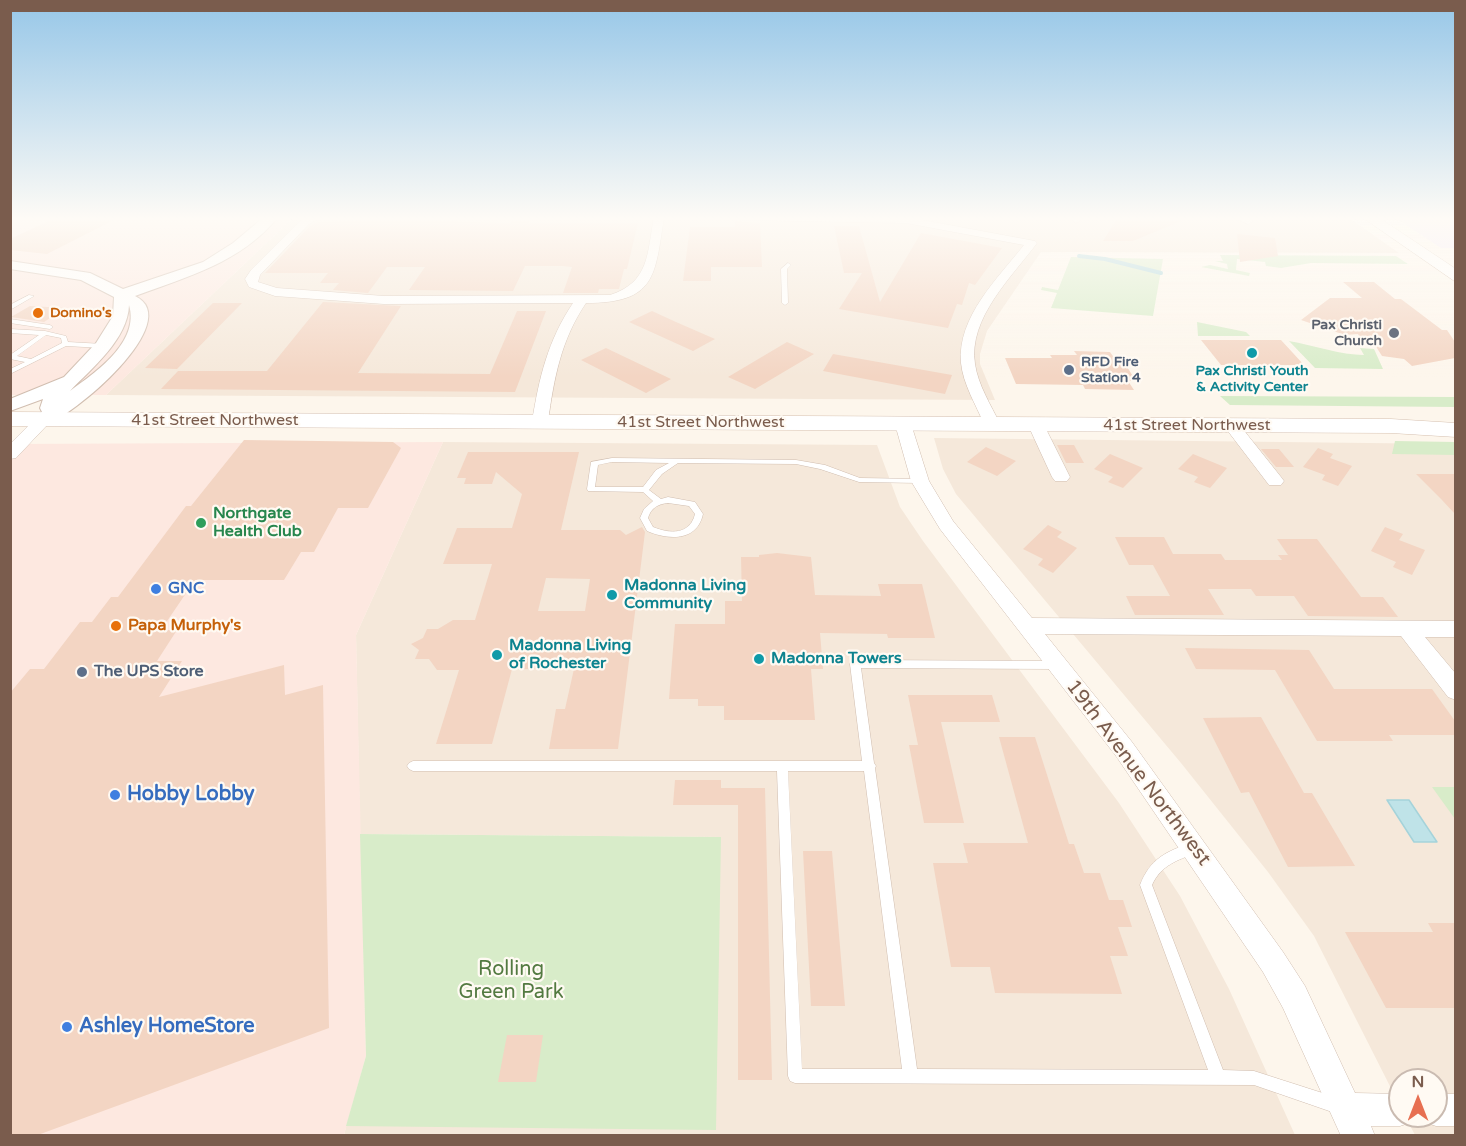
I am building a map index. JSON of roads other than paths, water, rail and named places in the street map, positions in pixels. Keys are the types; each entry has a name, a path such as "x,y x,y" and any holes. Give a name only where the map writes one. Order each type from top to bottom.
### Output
{"main road":[{"name":"41st Street Northwest","path":"10,419 1390,426 1455,430"},
{"name":"41st Street Northwest","path":"1390,426 1455,420"}],"street":[{"path":"10,454 44,419 76,399 125,350 138,330 140,315 135,302 85,276 47,270"},
{"path":"122,295 192,270"},
{"path":"257,270 251,279 253,284 275,292 384,300 581,301 611,299 639,288 648,270"},
{"path":"992,424 968,364 967,343 979,314 1011,270"},
{"path":"44,419 53,399 103,346 121,316 122,295"},
{"path":"540,423 553,349 566,321 581,301"},
{"path":"103,346 125,350"},
{"path":"10,405 49,390 86,363"},
{"name":"19th Avenue Northwest","path":"903,424 920,482 946,525 1124,749 1251,929 1294,998 1352,1122"},
{"path":"1036,425 1061,477"},
{"path":"1232,426 1275,481"},
{"path":"1027,626 1455,629"},
{"path":"1407,629 1455,691"},
{"path":"1352,1122 1388,1113"}],"lane":[{"path":"784,270 785,303"},
{"path":"10,308 31,296"},
{"path":"10,321 50,327"},
{"path":"10,331 60,334 64,337 65,344"},
{"path":"33,361 12,357 45,333"},
{"path":"10,372 65,344 103,346"},
{"path":"659,502 648,508 644,518 650,529 656,532 680,533 692,528 699,519 696,508 685,501 659,502 645,490 591,489 591,469 594,464 612,460 796,462 822,467 859,480 920,482"},
{"path":"645,490 659,472 677,462"},
{"path":"910,1075 855,664 1058,665"},
{"path":"782,765 795,1076 1254,1078 1352,1122"},
{"path":"412,766 870,766"},
{"path":"1195,849 1166,858 1148,876 1146,885 1218,1078"}],"water":[{"path":"1387,800 1409,800 1437,842 1414,842"}],"waterway":[{"path":"1151,270 1161,273"}],"place":[{"name":"Domino's","path":"38,313"},
{"name":"Pax Christi Church","path":"1394,333"},
{"name":"Pax Christi Youth & Activity Center","path":"1252,353"},
{"name":"RFD Fire Station 4","path":"1069,370"},
{"name":"Northgate Health Club","path":"201,523"},
{"name":"GNC","path":"156,589"},
{"name":"Madonna Living Community","path":"612,595"},
{"name":"Papa Murphy's","path":"116,626"},
{"name":"Madonna Living of Rochester","path":"497,655"},
{"name":"Madonna Towers","path":"759,659"},
{"name":"The UPS Store","path":"82,672"},
{"name":"Hobby Lobby","path":"115,795"},
{"name":"Ashley HomeStore","path":"67,1027"}],"park label":[{"name":"Rolling Green Park","path":"511,982"}]}
